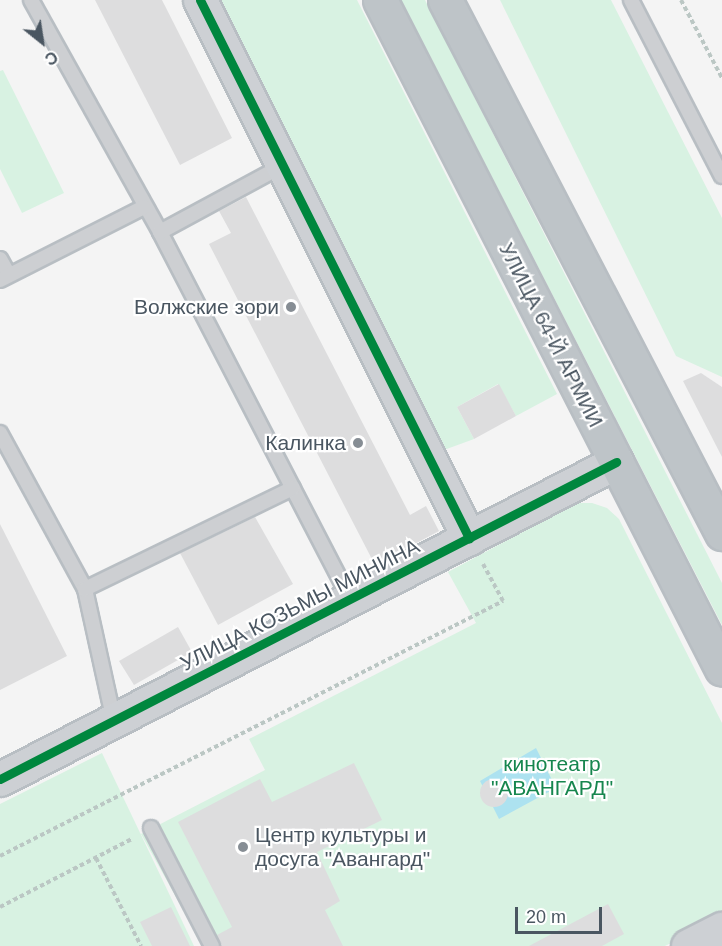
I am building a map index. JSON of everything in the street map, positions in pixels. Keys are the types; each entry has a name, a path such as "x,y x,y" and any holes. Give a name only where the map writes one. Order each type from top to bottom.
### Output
{"highway":[{"name":"УЛИЦА 64-Й АРМИИ","path":"380,0 722,669"},
{"path":"445,0 722,533"}],"street":[{"path":"200,0 469,538"},
{"name":"УЛИЦА КОЗЬМЫ МИНИНА","path":"0,779 351,601 616,462"},
{"path":"688,946 722,929"}],"lane":[{"path":"31,0 144,207 160,232 351,601"},
{"path":"631,0 722,176"},
{"path":"160,232 283,166"},
{"path":"0,259 4,278 144,207"},
{"path":"0,434 85,589 114,721"},
{"path":"85,589 293,488"},
{"path":"151,828 212,946"}],"path":[{"path":"681,0 722,78"},
{"path":"0,856 502,601 469,538"},
{"path":"0,907 151,828"},
{"path":"96,858 141,946"}],"green space":[{"path":"219,0 357,0 557,394 516,416 498,384 457,407 474,439 444,450"},
{"path":"401,0 425,0 722,583 722,625"},
{"path":"500,0 611,0 722,218 722,377 676,356"},
{"path":"3,70 64,193 22,213 0,169 0,71"},
{"name":"кинотеатр \"АВАНГАРД\"","path":"577,503 592,503 607,508 619,519 722,723 722,917 665,946 203,946 141,834 265,770 249,739 476,623 448,572"},
{"path":"102,753 194,946 0,946 0,804"}],"water":[{"path":"536,748 556,788 499,819 480,781"}],"building":[{"path":"95,0 162,0 232,138 180,165"},
{"path":"246,197 410,515 426,506 439,531 375,565 209,244 231,233 219,211"},
{"path":"701,373 722,387 722,457 683,381"},
{"path":"499,384 516,416 474,439 457,407"},
{"path":"255,517 293,584 218,625 180,553"},
{"path":"0,524 67,656 0,690"},
{"path":"178,627 192,652 134,685 119,661"},
{"name":"Центр культуры и досуга \"Авангард\"","path":"354,763 382,820 317,852 340,901 325,910 343,946 221,946 217,935 232,927 178,822 260,779 272,802"},
{"path":"494,779 504,783 508,793 504,803 494,807 484,803 480,793 484,783"},
{"path":"608,904 624,934 602,946 529,946"},
{"path":"171,907 190,946 152,946 140,922"}],"cycle path":[{"path":"200,0 469,538"},
{"path":"0,779 616,462"}],"place":[{"name":"Волжские зори","path":"291,307"},
{"name":"Калинка","path":"358,443"},
{"name":"Центр культуры и досуга \"Авангард\"","path":"243,847"}]}
